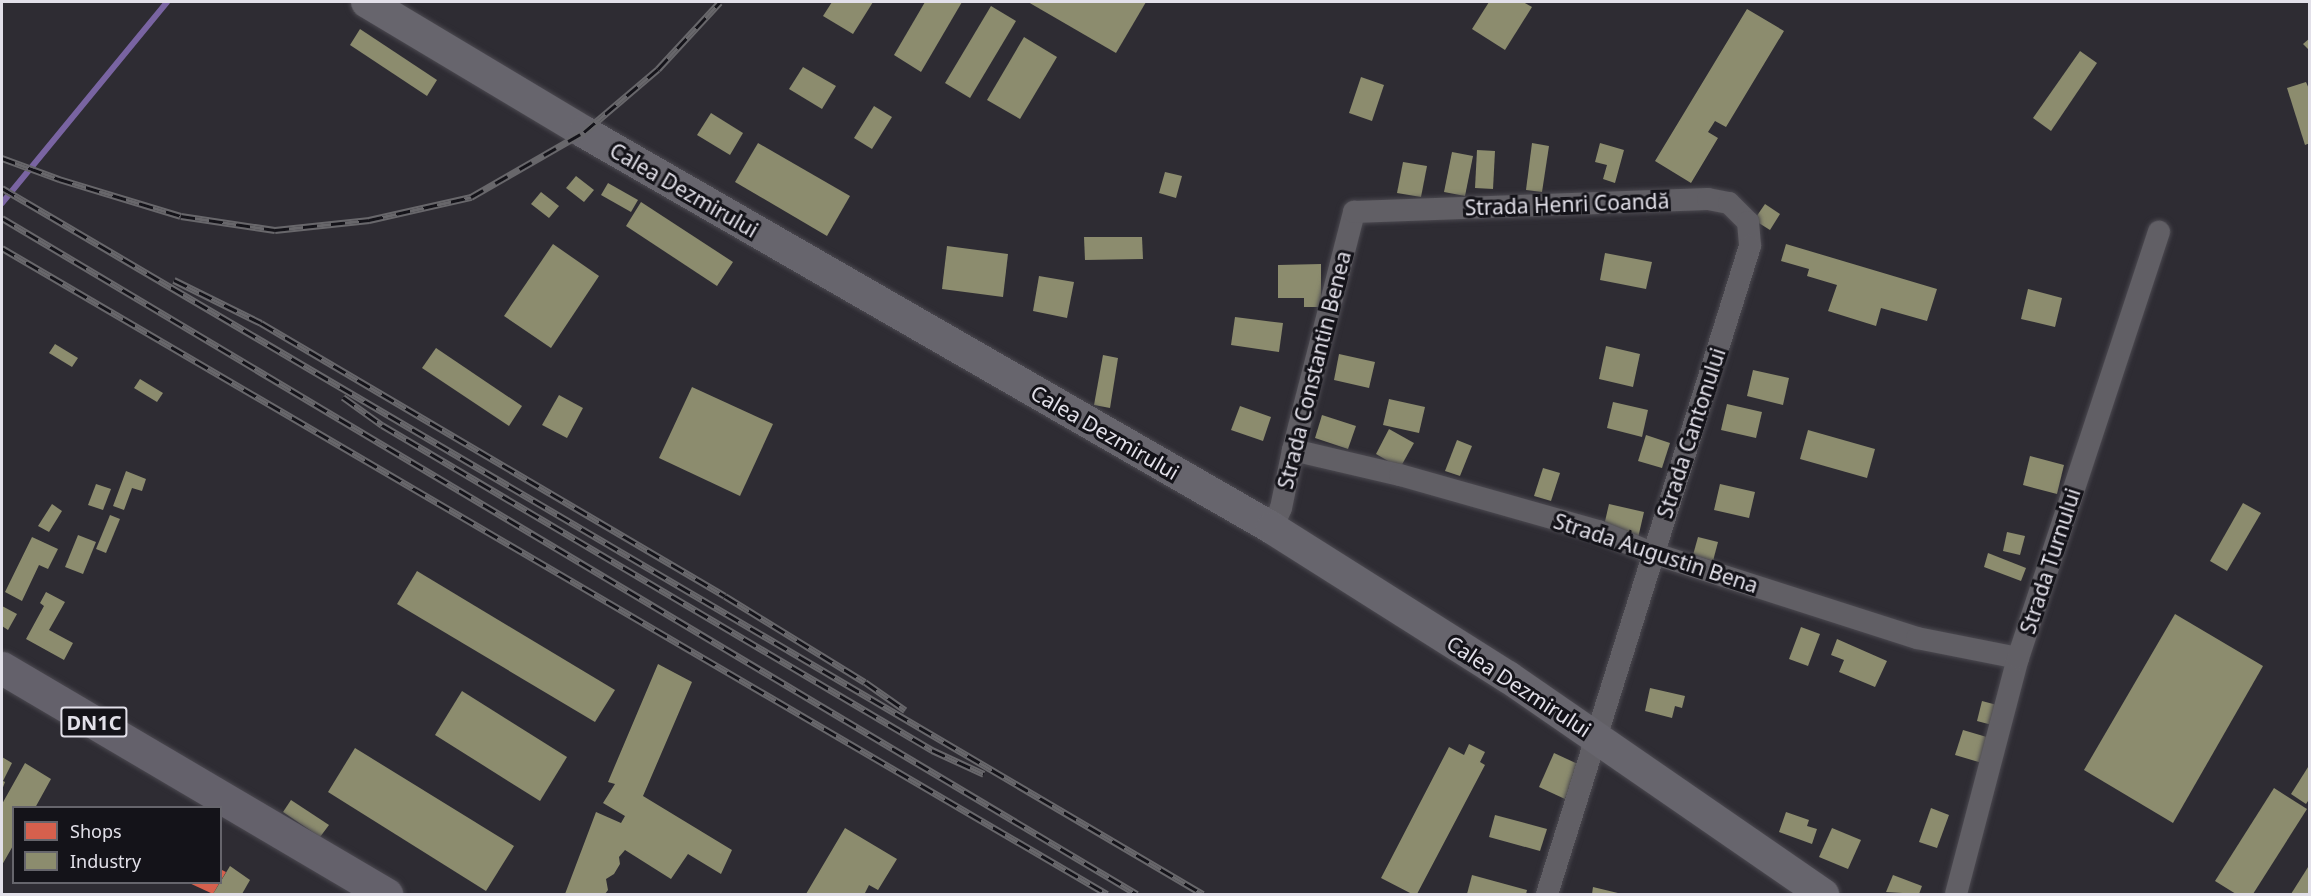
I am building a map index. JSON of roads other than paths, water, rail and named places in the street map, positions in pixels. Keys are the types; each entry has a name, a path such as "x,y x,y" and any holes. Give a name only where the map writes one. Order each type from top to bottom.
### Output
{"main road":[{"name":"Calea Dezmirului","path":"367,2 593,138 1272,528 1595,735 1823,894"},
{"name":"DN1C","path":"2,668 386,894"}],"street":[{"name":"Strada Henri Coandă","path":"1354,212 1708,199 1729,203 1744,217 1748,222 1750,246"},
{"name":"Strada Constantin Benea","path":"1272,528 1281,508 1293,450 1354,212"},
{"name":"Strada Turnului","path":"1956,894 2018,658 2159,232"},
{"name":"Strada Cantonului","path":"1547,894 1750,246"},
{"name":"Strada Augustin Bena","path":"1293,450 1400,475 1598,531 1652,553 1917,638 2018,658"}],"waterway":[{"path":"2,203 167,2"}],"railway":[{"path":"2,158 59,179 181,216 275,230 369,220 471,197 584,132 658,69 720,2"},
{"path":"2,188 1203,894"},
{"path":"2,218 1137,894"},
{"path":"2,248 1107,894"},
{"path":"174,280 261,323 725,596 865,682 905,710"},
{"path":"343,397 382,425 932,750 984,774"}]}
